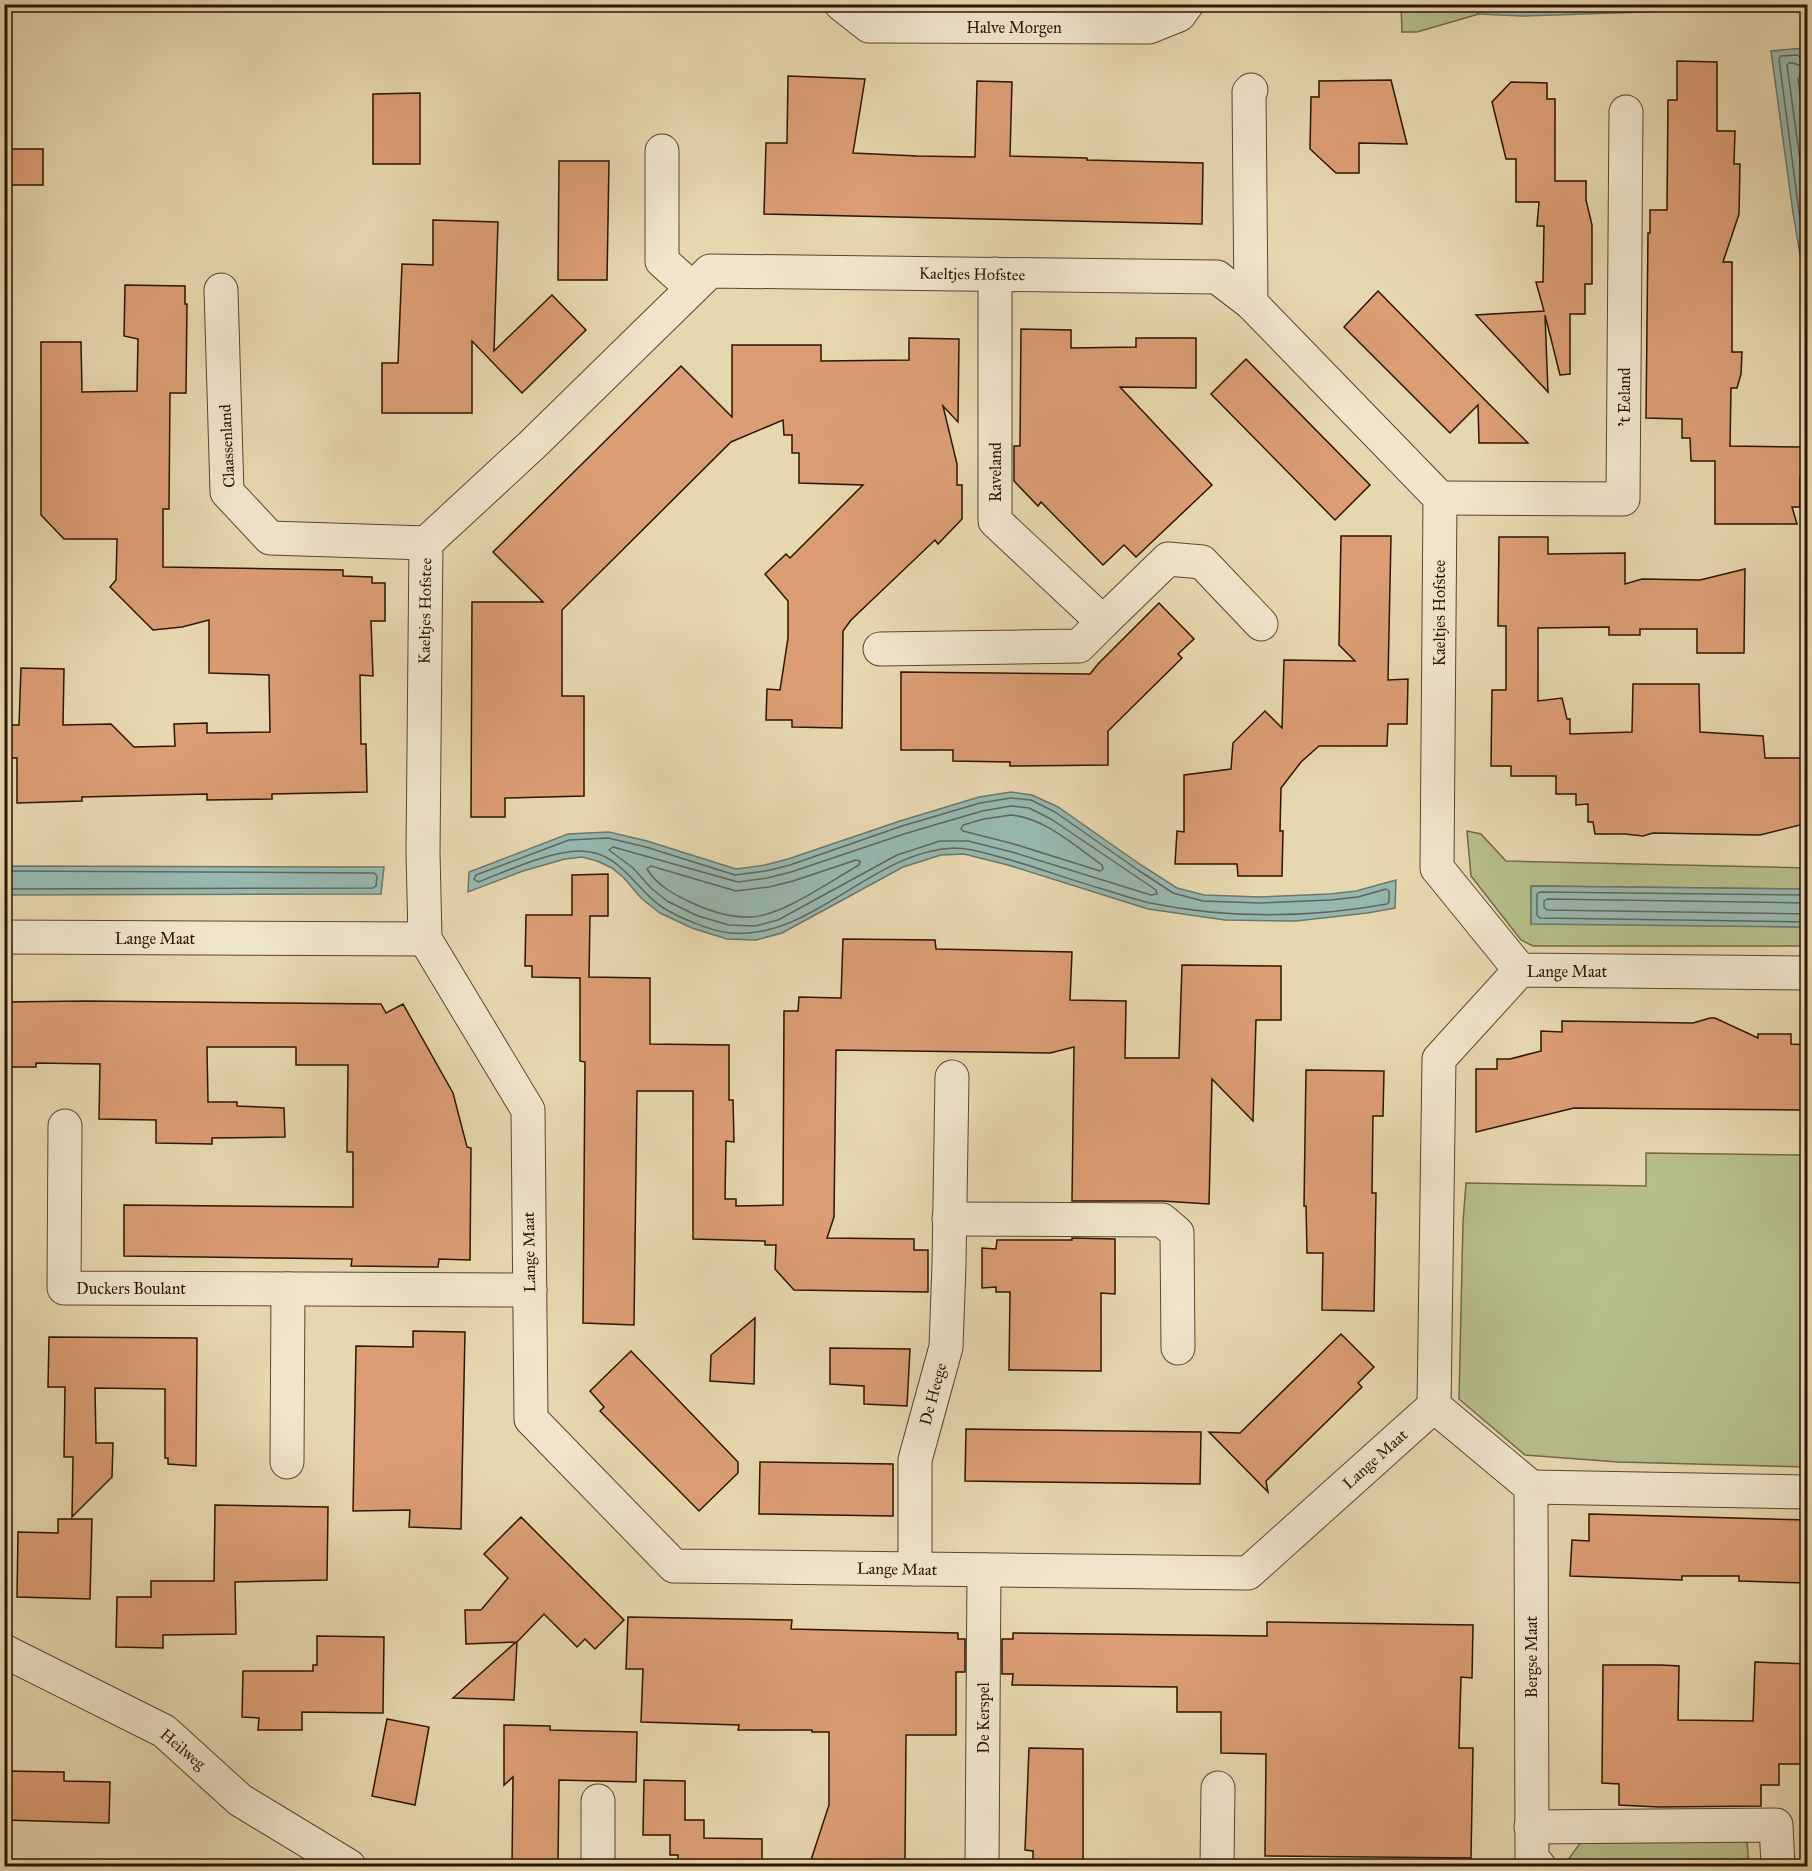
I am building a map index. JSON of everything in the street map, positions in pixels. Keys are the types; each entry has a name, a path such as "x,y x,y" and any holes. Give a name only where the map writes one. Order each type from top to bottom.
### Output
{"street":[{"name":"Halve Morgen","path":"841,4 869,26 900,27 1149,27 1179,15 1187,4"},
{"path":"1251,90 1249,92 1251,303"},
{"name":"'t Eeland","path":"1440,498 1623,499 1626,112"},
{"path":"662,151 662,261 692,288"},
{"name":"Kaeltjes Hofstee","path":"425,939 423,852 426,543 532,445 710,271 1217,277 1251,303 1440,498 1437,868 1520,970"},
{"name":"Raveland","path":"995,274 995,521 1103,622"},
{"name":"Claassenland","path":"221,290 227,492 270,538 426,543"},
{"path":"880,649 1078,646 1168,559 1202,562 1261,624"},
{"name":"Lange Maat","path":"4,937 425,939 528,1110 531,1419 674,1566 1248,1573 1434,1406 1438,1059 1520,970 1808,973"},
{"name":"De Heege","path":"915,1569 915,1460 946,1347 952,1077"},
{"name":"Duckers Boulant","path":"65,1126 64,1288 530,1290"},
{"path":"949,1219 1162,1220 1177,1233 1178,1348"},
{"path":"287,1462 288,1289"},
{"path":"1434,1406 1531,1487 1808,1492"},
{"name":"Bergse Maat","path":"1531,1487 1531,1827 1532,1858 1539,1866"},
{"name":"De Kerspel","path":"982,1866 984,1570"},
{"name":"Heilweg","path":"4,1651 164,1731 240,1800 350,1866"},
{"path":"1216,1866 1218,1788"},
{"path":"598,1801 598,1866"},
{"path":"1531,1827 1776,1825 1778,1866"}],"green space":[{"path":"1401,5 1468,5 1479,14 1417,32 1402,32"},
{"path":"1467,831 1481,834 1506,861 1807,868 1807,889 1531,886 1531,923 1807,927 1807,946 1533,946 1521,940 1471,876"},
{"path":"1646,1153 1807,1155 1807,1467 1618,1462 1525,1455 1459,1399 1466,1183 1646,1186"},
{"path":"1747,1841 1749,1866 1568,1866 1565,1864 1581,1842"}],"water":[{"path":"1468,5 1793,5 1793,7 1522,16 1479,14"},
{"path":"1804,48 1808,69 1807,296 1771,51"},
{"path":"1011,792 1032,795 1058,807 1177,888 1204,895 1260,897 1356,891 1396,880 1395,908 1296,921 1225,920 1148,909 1008,865 964,854 941,855 903,867 782,933 756,940 727,939 692,928 660,913 641,898 612,868 582,857 565,859 523,871 468,892 469,872 568,834 609,832 647,841 736,869 788,859 979,797"},
{"path":"5,866 384,867 381,894 5,895"},
{"path":"1531,886 1807,889 1807,927 1531,924"}],"building":[{"path":"1677,61 1717,62 1717,131 1735,131 1734,164 1740,164 1739,214 1723,262 1732,262 1732,352 1742,352 1741,374 1737,388 1731,388 1730,446 1805,447 1805,474 1800,477 1800,507 1792,507 1797,524 1715,524 1715,461 1691,461 1690,438 1682,438 1682,419 1646,418 1648,233 1650,233 1650,210 1667,210 1668,100 1677,100"},
{"path":"788,76 865,79 853,153 917,156 975,157 977,81 1012,82 1010,156 1203,163 1202,224 764,214 766,143 787,143"},
{"path":"1391,80 1407,144 1359,143 1359,173 1336,173 1310,149 1311,97 1319,97 1319,81"},
{"path":"1511,82 1547,83 1547,99 1555,99 1555,181 1586,181 1586,200 1592,225 1592,284 1585,284 1585,314 1570,314 1570,374 1560,375 1545,315 1548,392 1476,315 1544,311 1536,282 1543,282 1544,226 1537,226 1539,202 1516,202 1516,159 1506,159 1492,102"},
{"path":"420,93 420,164 373,164 373,94"},
{"path":"4,149 43,149 43,185 4,185"},
{"path":"559,161 609,161 607,280 558,280"},
{"path":"433,220 498,222 494,351 552,295 586,330 522,393 472,341 472,413 382,413 382,363 398,363 402,264 433,265"},
{"path":"125,285 185,286 185,304 187,304 186,393 170,393 169,509 163,509 163,567 343,570 343,576 372,577 372,583 385,583 385,621 371,621 373,676 360,675 361,744 366,744 367,792 272,794 272,799 207,800 207,794 82,797 82,801 17,803 17,758 4,758 4,725 19,725 21,668 64,669 63,725 111,724 134,747 175,746 174,724 207,723 207,733 270,732 269,675 209,673 209,620 182,627 153,630 110,587 116,580 117,539 64,539 41,515 41,342 81,342 82,392 137,391 138,339 124,336"},
{"path":"1378,291 1528,443 1479,443 1478,405 1450,433 1344,327"},
{"path":"1021,329 1071,330 1071,348 1136,347 1136,338 1196,338 1196,388 1120,387 1212,485 1136,557 1124,545 1103,565 1041,502 1038,506 1014,481 1014,446 1020,446"},
{"path":"909,338 959,339 958,422 943,406 957,464 957,485 962,485 962,519 938,544 935,540 851,620 843,631 842,728 792,727 792,720 766,720 767,689 780,690 788,638 788,601 765,574 786,554 790,558 863,485 799,483 799,453 792,453 792,435 784,435 783,420 731,442 562,610 562,696 584,696 584,796 505,798 505,817 471,817 472,602 543,602 493,552 681,366 732,417 732,345 821,345 821,361 909,360"},
{"path":"1246,359 1370,485 1335,520 1211,394"},
{"path":"1341,536 1391,536 1388,680 1408,679 1407,724 1388,724 1387,746 1319,746 1301,762 1281,788 1282,876 1238,876 1237,864 1175,864 1177,831 1184,832 1184,775 1231,769 1233,743 1265,711 1282,728 1284,660 1355,661 1339,645"},
{"path":"1499,537 1548,537 1548,554 1625,553 1625,584 1642,579 1700,580 1745,569 1744,653 1697,653 1697,629 1640,629 1640,635 1609,635 1609,627 1538,628 1538,701 1562,698 1567,719 1570,719 1570,734 1632,732 1633,684 1699,684 1700,732 1763,736 1765,758 1808,758 1808,823 1760,835 1595,834 1593,822 1588,822 1588,804 1576,805 1576,794 1556,794 1556,776 1511,776 1511,766 1491,766 1492,690 1506,690 1506,626 1498,626"},
{"path":"1159,603 1194,639 1178,654 1182,658 1108,731 1108,765 1010,766 1010,762 953,761 953,750 901,750 901,672 1090,674"},
{"path":"608,874 608,916 590,916 589,977 650,978 650,1044 729,1045 729,1100 733,1100 734,1142 726,1141 725,1199 736,1199 736,1206 783,1205 784,1011 798,1011 799,997 841,998 843,939 935,940 936,949 1072,952 1070,1000 1126,1001 1125,1058 1179,1058 1182,965 1281,966 1281,1020 1256,1020 1253,1121 1212,1079 1209,1204 1162,1201 1072,1201 1074,1047 1050,1053 836,1050 834,1217 827,1238 914,1239 914,1250 928,1250 928,1292 794,1290 775,1269 776,1245 765,1245 765,1241 693,1239 693,1091 637,1091 634,1325 583,1323 585,1062 580,1061 580,978 532,977 532,966 525,966 526,915 572,915 572,875"},
{"path":"4,1002 381,1004 386,1013 403,1004 453,1093 467,1147 471,1148 470,1260 439,1259 438,1267 351,1266 352,1259 124,1256 124,1205 353,1207 353,1152 347,1152 348,1065 296,1065 296,1047 207,1047 208,1102 237,1102 237,1106 284,1108 285,1137 212,1138 212,1144 156,1143 156,1120 99,1119 100,1064 36,1063 36,1067 4,1067"},
{"path":"1715,1018 1758,1038 1758,1034 1791,1034 1791,1044 1808,1045 1808,1093 1803,1093 1803,1110 1574,1108 1476,1132 1476,1069 1497,1069 1497,1059 1510,1059 1541,1051 1541,1031 1562,1032 1562,1021 1693,1023"},
{"path":"1306,1070 1384,1071 1383,1116 1373,1116 1372,1193 1376,1193 1374,1311 1322,1310 1323,1253 1307,1253 1306,1206 1304,1206"},
{"path":"1072,1238 1115,1239 1115,1294 1101,1293 1101,1371 1009,1370 1010,1292 996,1292 996,1287 982,1288 982,1248 996,1249 997,1240 1072,1240"},
{"path":"755,1318 754,1384 710,1381 711,1355"},
{"path":"413,1331 465,1332 461,1529 409,1527 410,1510 353,1511 356,1346 413,1347"},
{"path":"1341,1334 1374,1367 1358,1383 1362,1387 1266,1481 1268,1492 1209,1432 1240,1433"},
{"path":"49,1337 197,1338 196,1466 168,1464 168,1458 165,1458 165,1389 95,1388 96,1443 113,1443 112,1477 72,1517 73,1457 64,1457 65,1387 48,1387"},
{"path":"830,1348 910,1349 907,1406 864,1404 864,1386 830,1384"},
{"path":"631,1351 738,1462 738,1473 699,1511 600,1411 604,1407 590,1391"},
{"path":"966,1429 1201,1432 1200,1484 965,1481"},
{"path":"760,1462 893,1464 893,1516 759,1514"},
{"path":"215,1505 328,1507 327,1580 235,1582 236,1634 163,1635 163,1648 116,1647 117,1597 151,1597 151,1581 214,1581"},
{"path":"1589,1514 1808,1520 1808,1583 1739,1581 1739,1576 1682,1576 1682,1580 1570,1576 1572,1540 1589,1541"},
{"path":"521,1517 624,1620 595,1649 585,1639 577,1647 544,1614 517,1642 514,1700 453,1698 516,1642 466,1644 465,1610 481,1610 508,1578 484,1554"},
{"path":"58,1519 92,1519 90,1599 17,1597 18,1532 58,1533"},
{"path":"628,1617 792,1620 791,1629 958,1633 958,1639 965,1639 965,1672 956,1672 956,1735 906,1735 905,1861 884,1860 884,1866 809,1866 829,1805 829,1732 738,1730 739,1725 641,1722 643,1669 626,1669"},
{"path":"1267,1622 1473,1625 1472,1678 1461,1677 1459,1748 1473,1748 1471,1858 1265,1856 1266,1754 1221,1753 1221,1712 1177,1712 1177,1687 1012,1685 1013,1674 1002,1674 1002,1639 1013,1639 1013,1633 1267,1636"},
{"path":"317,1636 384,1637 383,1713 302,1712 302,1730 258,1730 259,1718 242,1717 243,1671 313,1671 313,1665 317,1665"},
{"path":"1755,1662 1808,1664 1808,1764 1779,1764 1779,1785 1761,1785 1761,1806 1619,1805 1619,1784 1602,1783 1603,1665 1679,1666 1678,1720 1753,1721"},
{"path":"387,1719 429,1727 415,1805 372,1796"},
{"path":"504,1725 550,1726 550,1730 637,1732 636,1782 559,1780 558,1864 512,1865 513,1777 504,1785"},
{"path":"1029,1748 1083,1749 1083,1866 1033,1866 1033,1851 1025,1850"},
{"path":"4,1771 64,1772 64,1781 110,1782 109,1823 4,1820"},
{"path":"644,1780 685,1781 685,1820 704,1820 704,1838 762,1839 762,1866 678,1866 678,1855 670,1855 670,1835 643,1835"}]}
